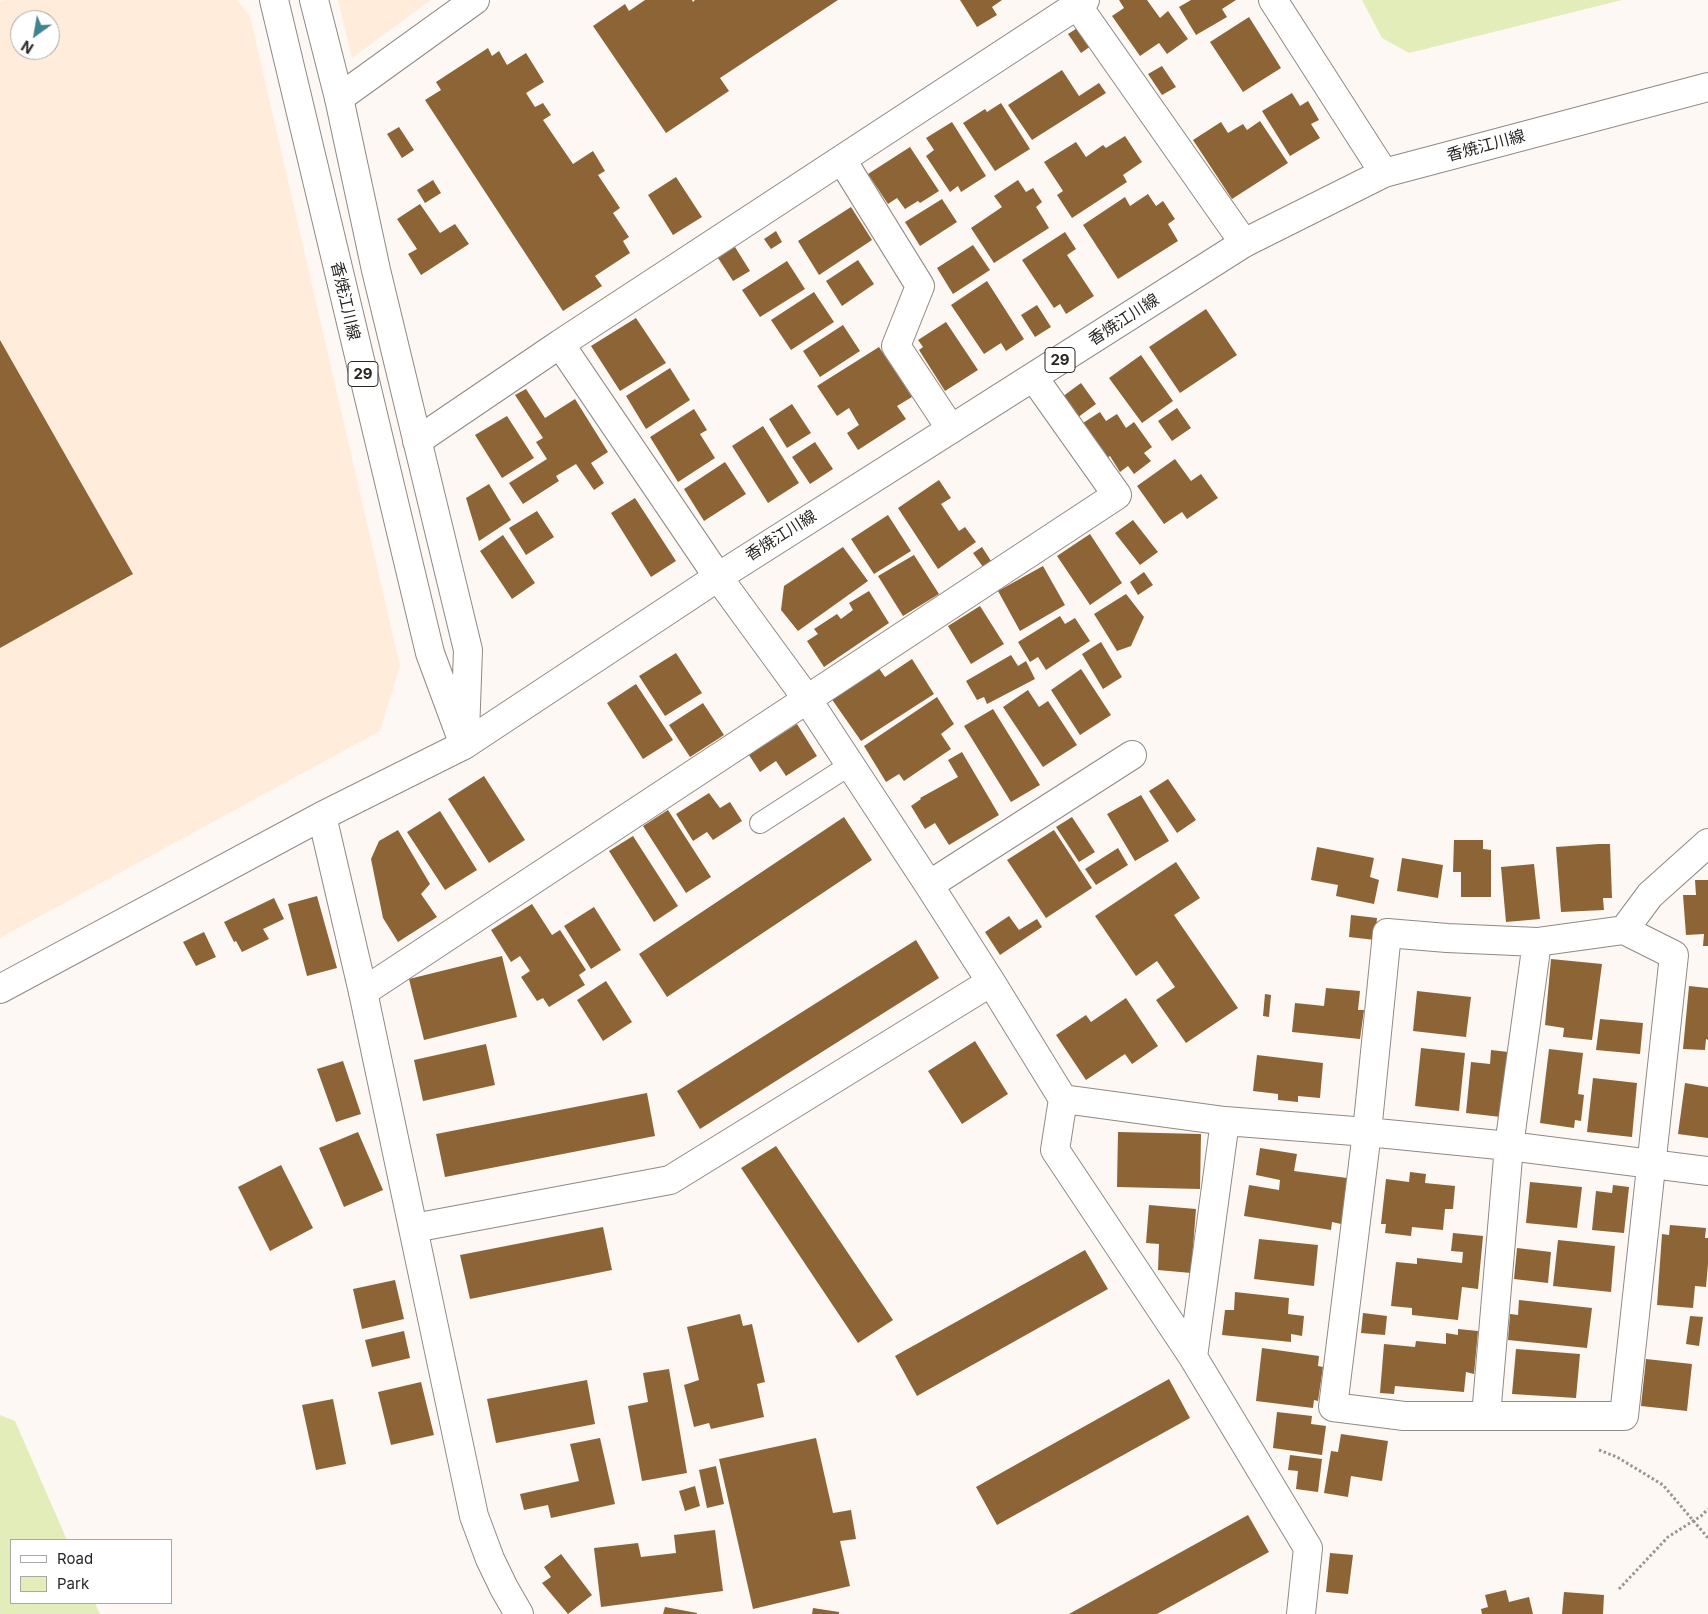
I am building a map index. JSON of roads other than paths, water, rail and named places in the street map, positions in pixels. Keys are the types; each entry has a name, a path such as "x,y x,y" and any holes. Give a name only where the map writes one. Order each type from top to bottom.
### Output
{"street":[{"name":"香焼江川線","path":"274,0 430,653 464,745 718,577 1244,243 1384,173 1708,87"},
{"name":"29","path":"314,0 339,98 376,270 468,650 464,745"},
{"path":"339,98 475,0"},
{"path":"1273,0 1384,173"},
{"path":"418,441 560,344 1081,3 1244,243"},
{"path":"842,160 920,286 896,346 951,429"},
{"path":"560,344 718,577 807,699 930,885 1063,1099 1054,1150 1193,1357 1308,1548 1301,1614"},
{"path":"363,992 1116,495 1034,378"},
{"path":"0,989 322,816 464,745"},
{"path":"930,885 1132,755"},
{"path":"322,816 363,992 474,1516 490,1559 519,1614"},
{"path":"1624,930 1650,895 1708,842"},
{"path":"1624,930 1674,955 1624,1416 1404,1416 1333,1407 1367,1132 1387,932 1447,938 1537,942 1624,930"},
{"path":"1486,1416 1509,1146 1537,942"},
{"path":"414,1228 670,1180 991,982"},
{"path":"1063,1099 1225,1121 1509,1146 1708,1171"},
{"path":"1193,1357 1225,1121"}],"lane":[{"path":"760,823 850,765"}]}
